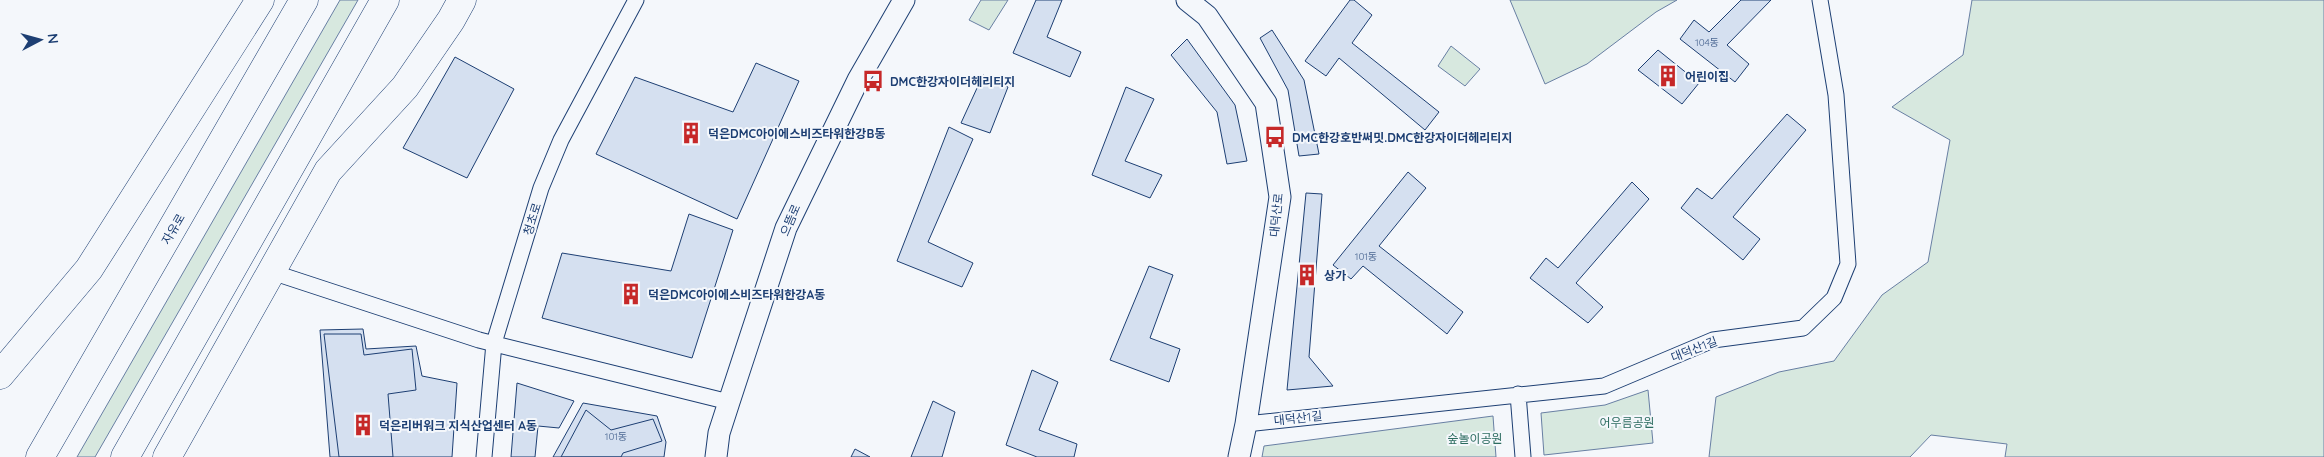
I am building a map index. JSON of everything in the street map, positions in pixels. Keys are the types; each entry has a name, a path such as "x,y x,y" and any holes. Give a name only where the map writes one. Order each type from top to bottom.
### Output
{"highway":[{"name":"자유로","path":"40,457 304,0"},
{"path":"125,457 385,0"},
{"path":"172,448 328,171 405,87 451,20 462,0"},
{"path":"0,374 89,269 254,4"}],"street":[{"name":"청초로","path":"484,457 494,344 541,188 558,148 636,0"},
{"name":"으뜸로","path":"716,457 719,433 786,228 858,80 904,0"},
{"name":"대덕산로","path":"1187,0 1207,16 1266,103 1279,188 1280,197 1246,424 1239,457"},
{"name":"대덕산1길","path":"1246,424 1604,386 1713,340 1803,328 1834,298 1848,264 1836,95 1820,0"},
{"path":"280,275 494,344 729,402"},
{"path":"1518,394 1523,457"}],"green space":[{"path":"340,0 358,0 95,457 77,457"},
{"path":"981,0 1008,0 989,30 969,20"},
{"path":"1510,0 1677,0 1656,12 1587,64 1545,84"},
{"path":"1972,0 2324,0 2324,457 2005,457 2007,444 1931,435 1910,457 1709,457 1716,397 1779,372 1834,361 1882,295 1928,262 1950,140 1892,107 1963,55"},
{"path":"1451,46 1480,69 1465,86 1438,66"},
{"name":"어우름공원","path":"1648,390 1653,443 1544,455 1541,413 1605,405"},
{"name":"숲놀이공원","path":"1493,416 1496,457 1262,457 1264,446"}],"building":[{"path":"1036,0 1062,0 1047,37 1081,52 1070,77 1013,53"},
{"path":"1350,0 1354,0 1372,15 1352,43 1439,112 1425,130 1339,58 1326,76 1305,61"},
{"path":"1741,0 1771,0 1727,45 1749,64 1735,82 1680,39 1694,20 1709,32"},
{"path":"1272,30 1304,80 1319,154 1299,156 1288,90 1260,38"},
{"path":"1187,39 1235,105 1247,161 1227,164 1217,112 1171,55"},
{"name":"어린이집","path":"1658,50 1699,83 1682,104 1638,70"},
{"path":"455,57 514,89 467,178 403,148"},
{"name":"덕은DMC아이에스비즈타워한강B동","path":"756,63 799,81 737,219 596,154 635,77 733,112"},
{"path":"983,75 1008,87 990,133 961,123"},
{"path":"1126,87 1154,99 1125,161 1162,175 1150,198 1092,175"},
{"path":"1787,114 1806,130 1733,217 1760,239 1743,260 1681,208 1697,188 1712,199"},
{"path":"949,127 973,139 928,242 973,263 962,287 897,261"},
{"path":"1408,172 1426,188 1379,246 1463,312 1447,334 1363,266 1351,279 1333,265"},
{"path":"1632,182 1649,199 1576,283 1603,307 1588,323 1530,278 1546,258 1558,268"},
{"name":"상가","path":"1306,193 1322,194 1309,357 1333,386 1287,390"},
{"name":"덕은DMC아이에스비즈타워한강A동","path":"689,214 733,230 692,358 542,318 562,253 671,271"},
{"path":"1149,266 1173,275 1150,338 1180,349 1169,382 1110,360"},
{"path":"363,329 366,349 416,346 422,376 457,383 452,457 330,457 320,330"},
{"name":"덕은리버워크 지식산업센터 A동","path":"324,334 361,334 364,355 412,349 416,390 388,394 393,457 339,457"},
{"path":"1032,370 1058,382 1039,430 1077,444 1074,457 1037,457 1006,445"},
{"path":"517,383 574,401 559,428 538,426 535,457 511,457"},
{"path":"933,401 955,412 942,457 911,457"},
{"path":"583,403 657,416 666,442 664,457 553,457"},
{"path":"586,410 611,430 653,419 662,441 623,453 621,457 561,457"},
{"path":"855,449 870,457 851,457"}],"place":[{"name":"어린이집","path":"1668,76"},
{"name":"DMC한강자이더헤리티지","path":"873,81"},
{"name":"덕은DMC아이에스비즈타워한강B동","path":"691,133"},
{"name":"DMC한강호반써밋.DMC한강자이더헤리티지","path":"1275,137"},
{"name":"상가","path":"1307,275"},
{"name":"덕은DMC아이에스비즈타워한강A동","path":"631,294"},
{"name":"덕은리버워크 지식산업센터 A동","path":"363,425"}]}
